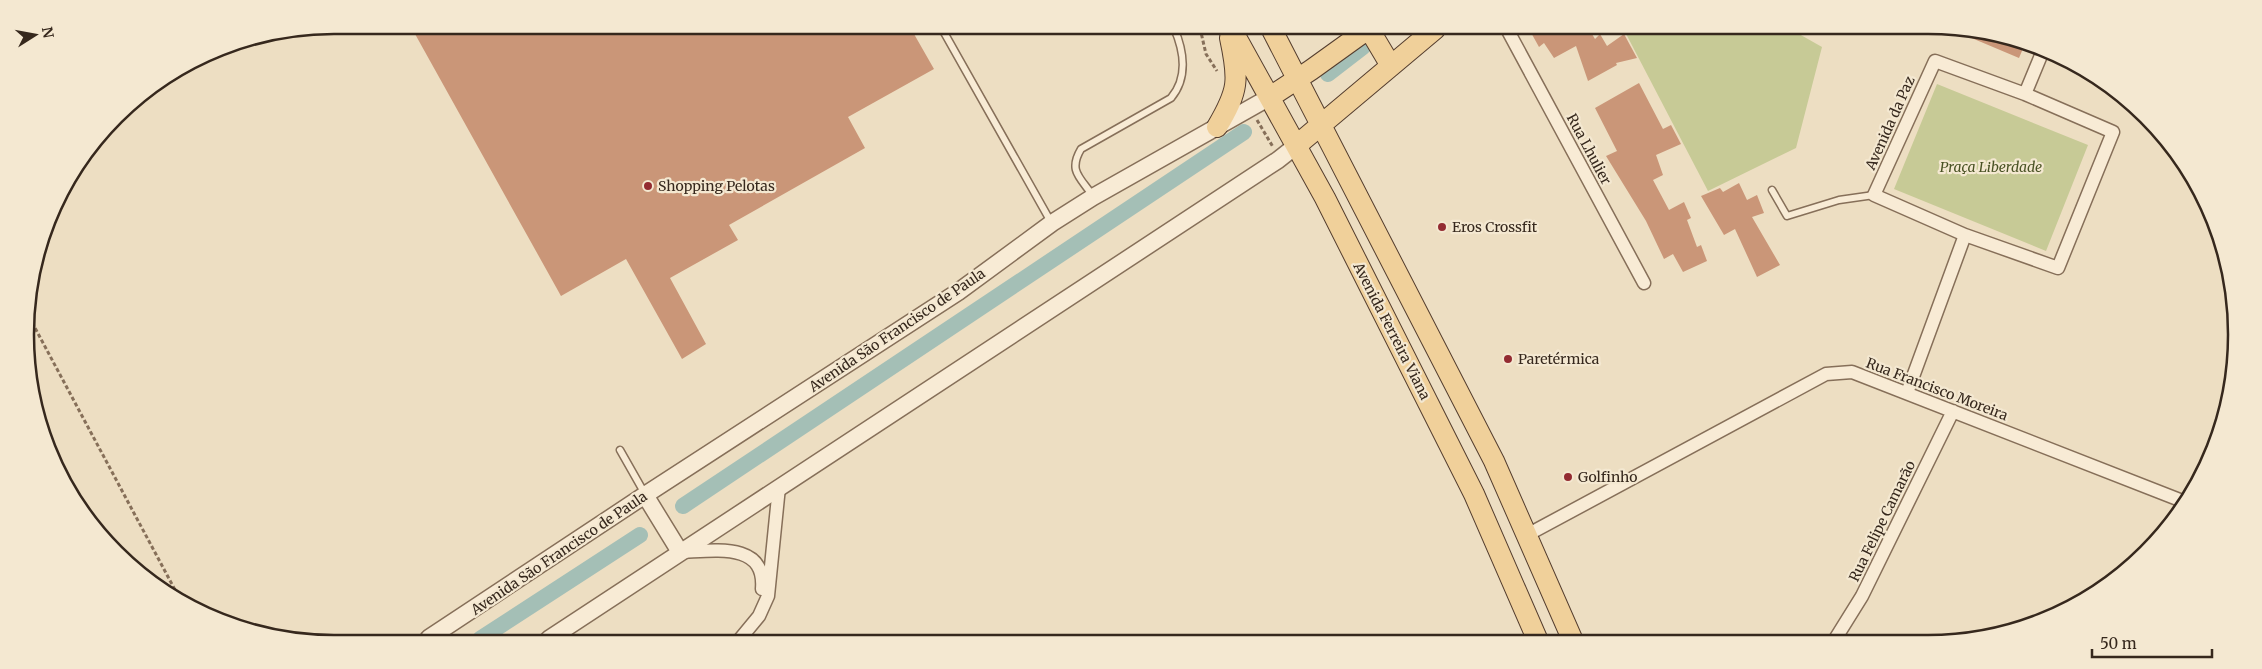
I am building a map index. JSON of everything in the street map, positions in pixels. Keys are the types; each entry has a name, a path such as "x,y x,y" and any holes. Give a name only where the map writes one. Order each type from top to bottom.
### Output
{"main road":[{"path":"1217,127 1232,101 1235,84 1236,66 1231,34"},
{"name":"Avenida Ferreira Viana","path":"1233,34 1297,145 1474,494 1536,635"},
{"path":"1275,34 1494,461 1570,635"},
{"name":"Avenida São Francisco de Paula","path":"1270,97 1362,34"},
{"path":"1373,34 1395,62"},
{"path":"1382,34 1395,62"},
{"path":"1297,145 1430,34"}],"street":[{"name":"Rua Lhulier","path":"1510,34 1644,284"},
{"path":"2025,94 2041,56"},
{"name":"Avenida da Paz","path":"1935,61 2025,94 2114,132 2058,268 1965,235 1874,195 1935,61"},
{"name":"Avenida São Francisco de Paula","path":"434,635 648,500 958,292 1052,223 1093,197 1270,97"},
{"path":"556,635 1278,160 1297,145"},
{"path":"1907,393 1965,235"},
{"name":"Rua Francisco Moreira","path":"1527,535 1826,374 1852,372 2179,500"},
{"name":"Rua Felipe Camarão","path":"1838,635 1862,596 1953,411"},
{"path":"744,635 759,616 768,596 779,487"},
{"path":"648,500 680,552"},
{"path":"680,552 726,551 739,553 754,560 760,567 762,579 760,598 750,628"}],"lane":[{"path":"945,34 1052,223"},
{"path":"1093,197 1075,170 1074,161 1081,149 1170,98 1178,89 1183,70 1183,58 1176,34"},
{"path":"1772,190 1787,216 1839,200 1874,195"},
{"path":"620,450 648,500"}],"path":[{"path":"34,326 175,590"}],"green space":[{"path":"1626,34 1799,34 1822,47 1796,148 1708,191"},
{"name":"Praça Liberdade","path":"1937,84 2088,145 2046,251 1894,189"}],"building":[{"name":"Shopping Pelotas","path":"415,34 914,34 934,69 848,117 865,148 729,225 738,240 670,278 706,344 682,359 626,259 561,296"},
{"path":"1532,34 1592,34 1595,39 1600,34 1607,46 1624,34 1637,58 1616,63 1617,65 1588,81 1576,46 1554,58 1544,43 1539,47"},
{"path":"1967,36 2023,50 2019,58"},
{"path":"1639,83 1663,129 1671,125 1681,144 1656,155 1663,175 1653,180 1669,210 1684,202 1691,218 1687,220 1697,247 1701,245 1707,261 1683,272 1673,254 1664,259 1646,221 1606,156 1617,151 1595,108"},
{"path":"1739,183 1747,200 1757,195 1764,213 1752,217 1780,265 1757,277 1735,229 1724,235 1701,196 1720,188 1723,192"}],"waterway":[{"path":"1328,74 1363,47"},
{"path":"683,506 1244,132"},
{"path":"486,635 640,535"}],"place":[{"name":"Shopping Pelotas","path":"648,186"},
{"name":"Eros Crossfit","path":"1442,227"},
{"name":"Paretérmica","path":"1508,359"},
{"name":"Golfinho","path":"1568,477"}]}
